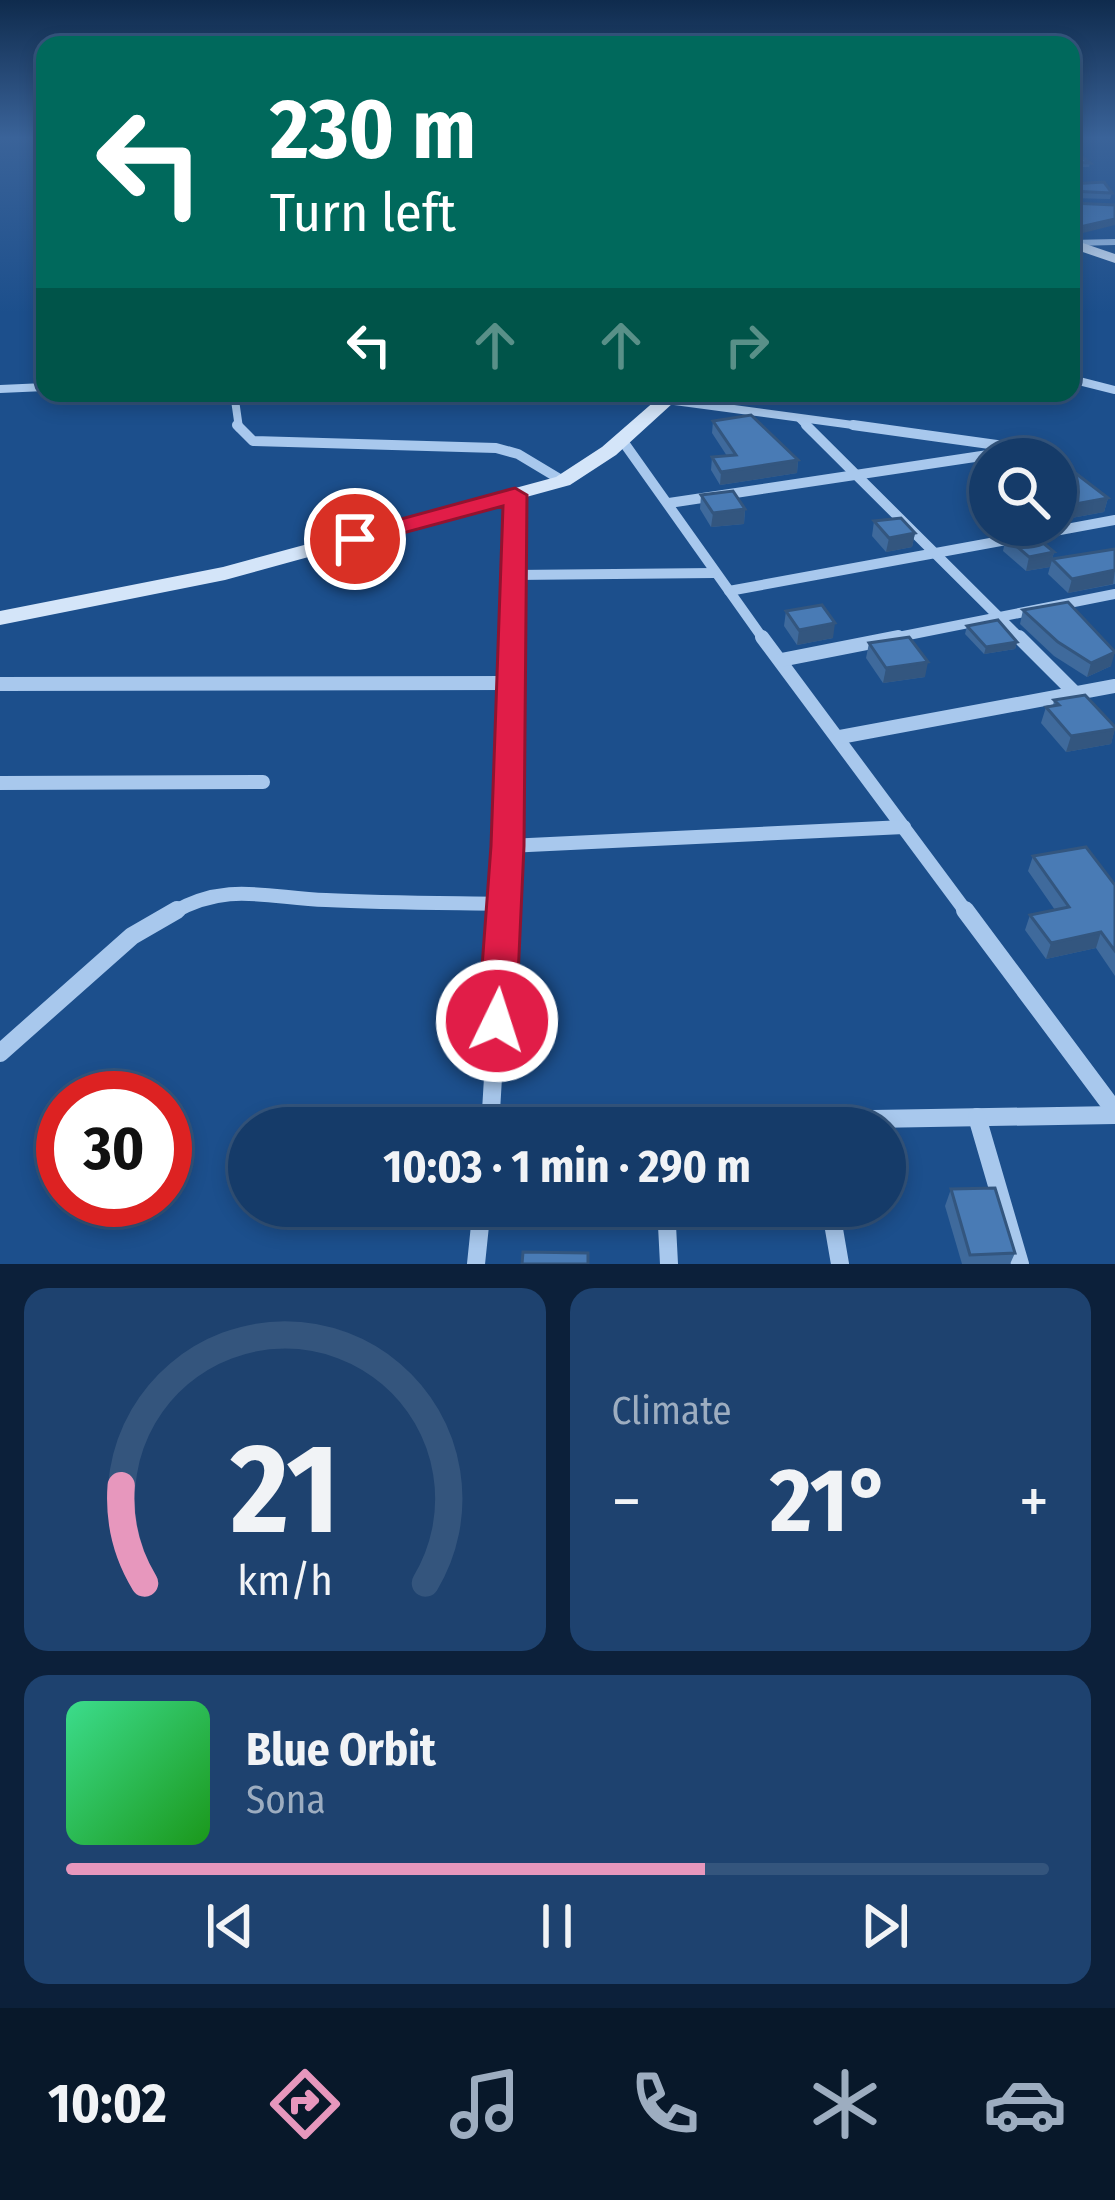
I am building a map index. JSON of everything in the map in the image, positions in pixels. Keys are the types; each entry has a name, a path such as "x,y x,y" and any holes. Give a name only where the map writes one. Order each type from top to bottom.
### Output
{"main road":[{"path":"1080,246 1115,259"},
{"path":"0,618 225,573 563,481 622,440 665,402"}],"street":[{"path":"1080,243 1115,242"},
{"path":"1080,381 1115,390"},
{"path":"0,389 36,387"},
{"path":"235,402 236,424 253,441 496,448 518,454 563,481"},
{"path":"669,503 1014,449 702,402"},
{"path":"800,418 1076,694"},
{"path":"622,440 714,573 1115,1113"},
{"path":"491,1107 507,846 515,495"},
{"path":"729,591 1115,520"},
{"path":"514,575 714,573"},
{"path":"781,660 1115,594"},
{"path":"0,684 512,683"},
{"path":"840,737 1115,686"},
{"path":"0,783 263,782"},
{"path":"507,846 904,827"},
{"path":"0,1053 132,937 198,898 260,891 320,900 504,904"},
{"path":"906,1120 1115,1113"},
{"path":"977,1117 1020,1264"},
{"path":"476,1264 480,1227"},
{"path":"667,1227 669,1264"},
{"path":"834,1227 840,1264"}],"building":[{"path":"1080,203 1115,205 1115,219 1080,227"},
{"path":"751,415 798,460 721,472 712,457 736,455 713,421"},
{"path":"1077,474 1108,498 1077,504"},
{"path":"733,491 745,509 713,513 701,495"},
{"path":"901,518 915,533 889,538 874,521"},
{"path":"1016,546 1047,546 1054,552 1029,557"},
{"path":"1115,549 1115,570 1072,579 1052,559"},
{"path":"1068,602 1115,652 1091,663 1058,642 1023,610"},
{"path":"822,605 835,623 799,630 786,611"},
{"path":"998,620 1017,642 986,647 967,626"},
{"path":"909,637 928,662 886,668 869,643"},
{"path":"1085,695 1115,729 1071,736 1046,707 1059,705 1054,700"},
{"path":"1086,847 1115,885 1115,951 1101,932 1051,943 1030,915 1069,907 1033,856"},
{"path":"995,1188 1015,1253 970,1255 951,1189"},
{"path":"523,1252 588,1253 588,1264 522,1264"}],"route":[{"path":"355,539 515,495 507,846 497,1021"}]}
